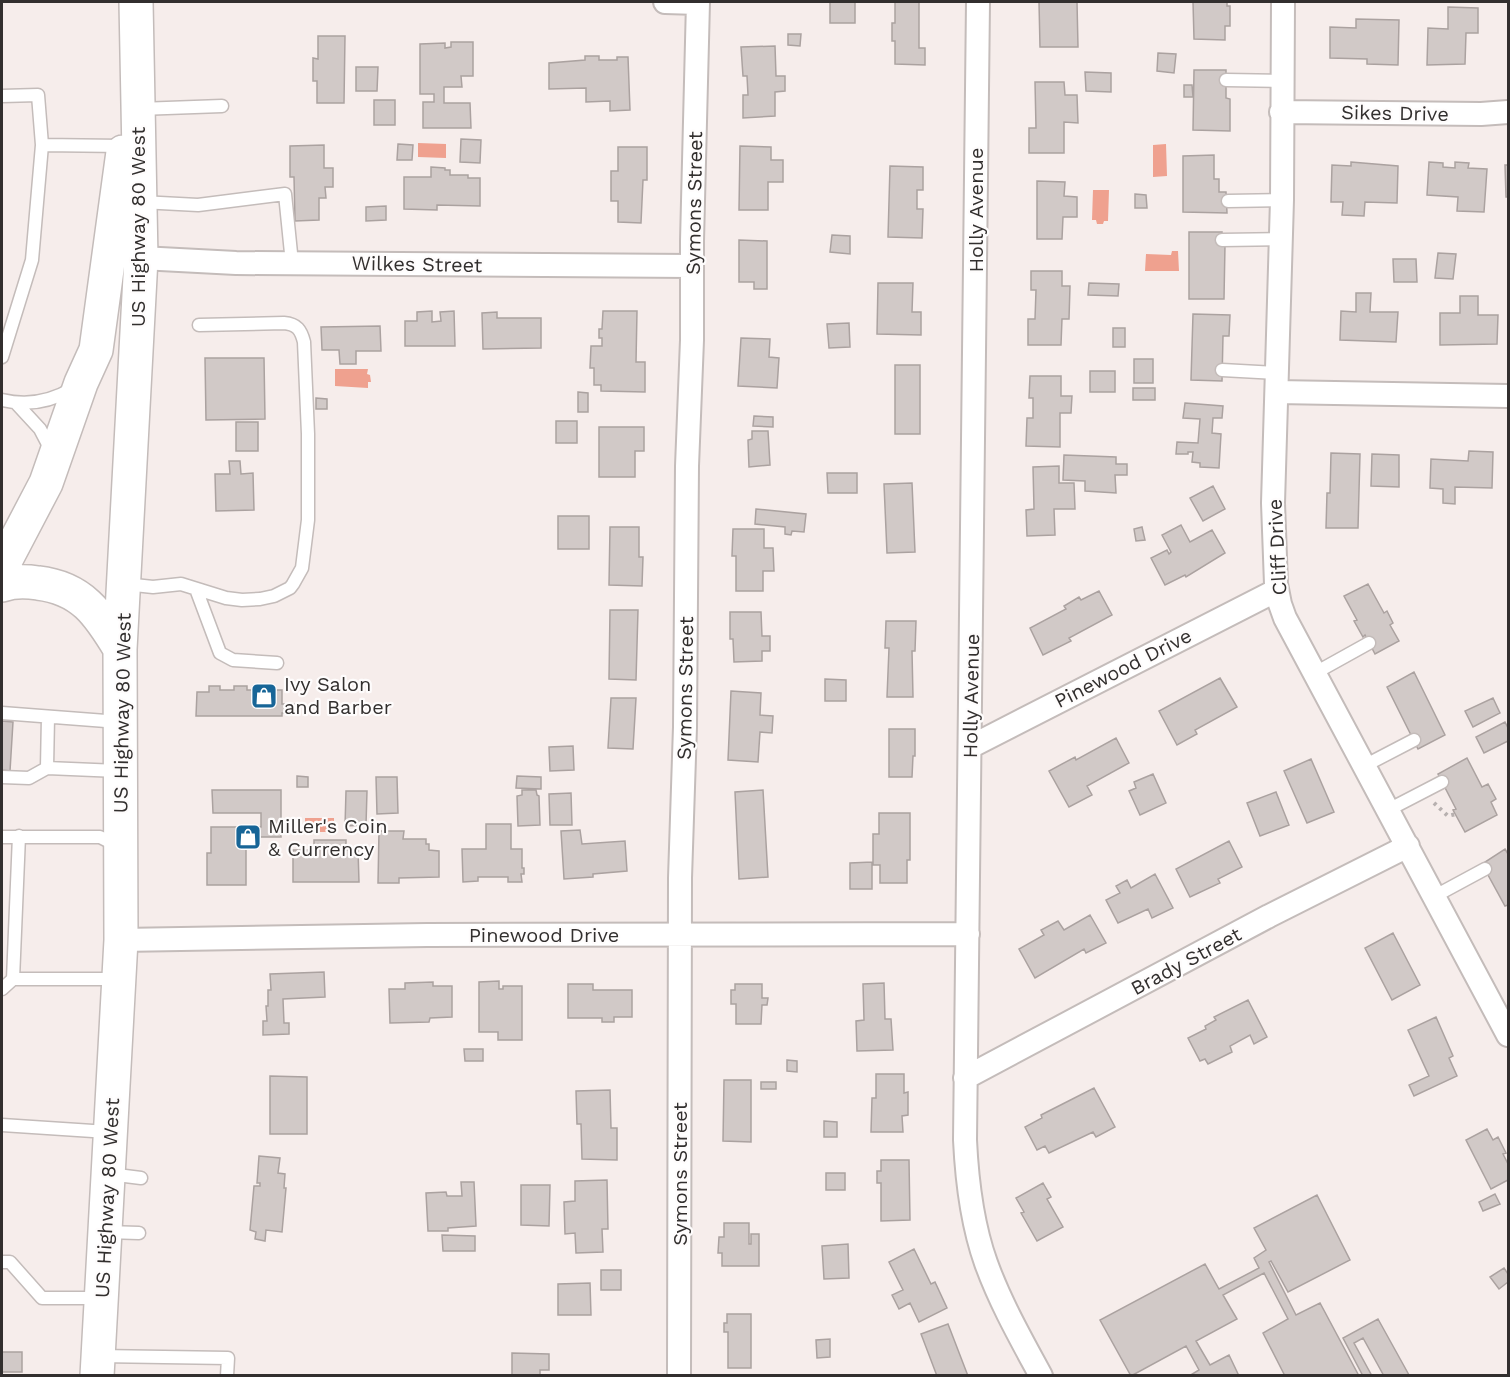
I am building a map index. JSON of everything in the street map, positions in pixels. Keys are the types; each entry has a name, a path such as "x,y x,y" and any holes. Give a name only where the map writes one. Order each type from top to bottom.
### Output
{"main road":[{"name":"US Highway 80 West","path":"2,567 46,483 81,383 96,350 138,109 136,2"},
{"name":"US Highway 80 West","path":"97,1366 121,939 120,649 141,258 140,202 131,147 137,50"},
{"path":"2,585 12,582 33,582 53,584 73,592 105,623 120,649"}],"street":[{"path":"666,2 698,2"},
{"name":"Symons Street","path":"679,1376 680,935 686,656 687,466 692,340 698,2"},
{"name":"Holly Avenue","path":"978,2 966,1158 978,1238 989,1270 1003,1303 1041,1376"},
{"name":"Cliff Drive","path":"1283,2 1282,200 1274,503 1276,590 1285,618 1509,1035"},
{"name":"Sikes Drive","path":"1281,112 1469,114 1509,112"},
{"name":"Wilkes Street","path":"141,258 291,263 692,266"},
{"path":"1277,382 1509,396"},
{"name":"Pinewood Drive","path":"970,747 1276,590"},
{"name":"Brady Street","path":"966,1078 1269,916 1408,846"},
{"name":"Pinewood Drive","path":"121,939 427,934 968,934"}],"lane":[{"path":"1226,80 1281,81"},
{"path":"2,96 38,95 42,145 32,260 4,340 2,357"},
{"path":"138,109 222,106"},
{"path":"42,145 131,147"},
{"path":"140,202 198,205 285,194 291,263"},
{"path":"1228,201 1282,200"},
{"path":"1222,240 1281,239"},
{"path":"124,584 153,587 176,583 226,598 242,600 274,596 290,588 302,568 309,520 308,434 302,333 295,326 284,323 199,325"},
{"path":"1222,370 1277,382"},
{"path":"2,400 16,403 52,399 81,383"},
{"path":"16,403 41,431 55,459"},
{"path":"196,589 220,653 234,660 277,663"},
{"path":"1315,673 1369,642"},
{"path":"2,713 121,722"},
{"path":"47,768 48,717"},
{"path":"1364,766 1414,740"},
{"path":"2,777 29,777 47,768 121,771"},
{"path":"1388,810 1442,782"},
{"path":"13,979 19,836"},
{"path":"2,837 100,837 121,847"},
{"path":"1435,896 1485,869"},
{"path":"2,988 13,979 119,979"},
{"path":"2,1125 110,1132"},
{"path":"108,1174 141,1178"},
{"path":"105,1232 139,1233"},
{"path":"2,1262 10,1262 42,1298 101,1298"},
{"path":"97,1366 228,1358 227,1376"}],"path":[{"path":"1422,792 1448,816 1456,814"}],"shaded area":[{"path":"418,143 446,144 446,158 418,157"},
{"path":"1166,144 1167,176 1153,177 1153,145"},
{"path":"1093,190 1109,190 1108,221 1104,221 1103,224 1097,224 1096,220 1092,220"},
{"path":"1172,251 1178,251 1179,271 1145,271 1146,254 1171,255"},
{"path":"335,369 368,369 367,374 370,375 371,382 368,382 368,388 335,386"},
{"path":"305,818 334,818 334,832 305,832"}],"building":[{"path":"830,2 855,2 855,23 830,23"},
{"path":"895,2 919,2 919,48 925,48 925,65 895,64 892,23 895,23"},
{"path":"1039,2 1077,2 1078,47 1040,47"},
{"path":"1193,2 1227,2 1227,6 1230,6 1230,26 1225,26 1225,40 1194,39"},
{"path":"1448,7 1478,8 1478,33 1466,33 1465,64 1427,65 1428,28 1448,29"},
{"path":"1356,19 1399,20 1398,65 1367,64 1367,59 1330,58 1330,27 1356,28"},
{"path":"788,34 801,34 800,46 788,45"},
{"path":"318,36 345,36 344,103 317,103 317,81 313,81 313,58 318,59"},
{"path":"451,42 473,42 473,76 461,76 462,87 444,87 444,103 470,103 471,128 423,128 423,102 434,102 434,94 420,94 420,44 445,43 445,48 451,47"},
{"path":"775,46 776,76 785,76 785,91 775,92 775,116 743,118 743,95 748,95 747,76 743,76 741,47"},
{"path":"1158,53 1176,54 1174,73 1157,71"},
{"path":"585,56 599,56 599,60 617,60 617,57 628,57 630,110 610,111 610,101 586,102 586,88 549,89 549,63 585,60"},
{"path":"356,67 378,67 377,91 356,91"},
{"path":"1194,70 1226,70 1226,98 1230,99 1230,131 1193,130"},
{"path":"1085,72 1111,73 1111,92 1086,91"},
{"path":"1035,82 1064,82 1065,95 1077,95 1078,123 1064,122 1064,153 1029,153 1029,128 1036,128"},
{"path":"1184,85 1192,85 1193,97 1184,97"},
{"path":"374,100 395,100 395,125 374,125"},
{"path":"461,139 481,140 480,163 460,162"},
{"path":"398,144 413,145 412,160 397,160"},
{"path":"324,145 324,168 333,168 333,187 325,187 326,198 319,198 319,220 295,221 294,177 290,177 290,146"},
{"path":"740,146 771,147 771,160 783,160 783,182 768,182 768,210 739,210"},
{"path":"618,147 647,147 647,180 643,180 641,223 618,222 618,201 611,201 611,171 618,171"},
{"path":"1214,155 1214,179 1219,179 1219,192 1226,192 1227,213 1183,212 1183,156"},
{"path":"1351,162 1398,166 1397,203 1365,202 1364,216 1342,215 1343,202 1331,202 1332,165 1351,166"},
{"path":"1429,162 1443,163 1443,167 1455,168 1455,162 1469,163 1468,168 1487,169 1484,212 1457,211 1458,197 1427,195"},
{"path":"1505,165 1508,165 1508,197 1506,197"},
{"path":"890,166 923,167 923,190 917,190 917,209 923,209 922,238 888,237"},
{"path":"431,167 450,170 450,175 480,178 480,206 437,205 437,210 404,209 404,177 431,177"},
{"path":"1037,181 1065,182 1064,196 1077,197 1077,217 1063,217 1062,239 1037,239"},
{"path":"1135,194 1146,195 1147,208 1135,208"},
{"path":"386,206 386,220 366,221 366,207"},
{"path":"1189,232 1222,232 1222,245 1225,245 1224,299 1189,299"},
{"path":"832,235 850,236 850,254 830,252"},
{"path":"739,240 767,241 767,289 754,289 754,282 739,282"},
{"path":"1438,253 1456,254 1453,279 1435,278"},
{"path":"1393,259 1416,259 1417,282 1394,282"},
{"path":"1031,271 1062,271 1062,286 1070,286 1069,319 1062,319 1061,345 1028,345 1028,319 1035,319 1036,290 1031,290"},
{"path":"878,283 913,283 912,312 921,312 921,335 877,334"},
{"path":"1089,283 1119,284 1118,296 1088,295"},
{"path":"1356,293 1371,293 1370,312 1398,312 1396,342 1340,340 1341,311 1356,312"},
{"path":"1460,296 1478,296 1478,315 1498,315 1497,344 1440,345 1440,313 1460,313"},
{"path":"432,311 432,322 441,321 440,312 454,311 455,346 405,346 405,321 417,321 417,312"},
{"path":"603,311 637,311 636,362 645,362 645,392 601,391 601,385 594,385 594,368 590,368 591,346 602,346 599,329 602,329"},
{"path":"497,312 497,318 541,318 541,348 483,349 482,313"},
{"path":"1193,314 1230,315 1229,336 1223,336 1222,381 1191,380"},
{"path":"849,323 850,347 829,348 827,324"},
{"path":"380,326 381,351 356,351 356,364 340,364 339,350 322,350 321,327"},
{"path":"1113,328 1125,328 1125,347 1113,347"},
{"path":"741,338 770,339 769,357 779,358 777,388 738,386"},
{"path":"205,358 264,358 265,419 206,420"},
{"path":"1134,359 1153,359 1153,383 1134,383"},
{"path":"895,365 920,365 920,434 895,434"},
{"path":"1090,371 1115,371 1115,392 1090,392"},
{"path":"1030,376 1061,376 1061,396 1072,396 1071,413 1060,413 1060,447 1026,446 1027,418 1033,418 1033,398 1029,398"},
{"path":"1133,388 1155,388 1155,400 1133,400"},
{"path":"578,392 588,393 588,412 578,412"},
{"path":"316,398 327,399 327,409 316,409"},
{"path":"1185,403 1223,406 1222,418 1213,418 1212,433 1221,434 1219,468 1200,467 1200,463 1192,462 1193,452 1176,454 1177,442 1198,443 1200,419 1183,418"},
{"path":"754,416 773,417 773,427 753,426"},
{"path":"556,421 577,421 577,443 556,443"},
{"path":"236,422 258,422 258,451 236,451"},
{"path":"599,427 644,427 644,451 635,451 635,477 599,477"},
{"path":"752,431 768,431 770,465 749,467 748,440 752,439"},
{"path":"1469,451 1493,452 1492,488 1455,487 1455,504 1443,503 1443,489 1430,488 1431,459 1468,461"},
{"path":"1331,453 1360,454 1358,528 1326,528"},
{"path":"1372,454 1399,455 1399,487 1371,486"},
{"path":"1064,455 1116,457 1116,464 1127,464 1127,475 1115,475 1116,493 1085,491 1085,481 1063,480"},
{"path":"229,461 240,461 241,474 253,473 254,510 216,511 215,474 230,474"},
{"path":"1059,466 1059,483 1074,483 1075,509 1054,509 1055,535 1027,536 1026,510 1034,509 1033,467"},
{"path":"827,473 857,473 857,493 828,493"},
{"path":"912,483 915,552 887,553 884,484"},
{"path":"1213,486 1225,509 1203,521 1190,498"},
{"path":"756,509 806,514 804,532 792,531 791,535 785,534 785,527 755,524"},
{"path":"558,516 589,516 589,549 558,549"},
{"path":"1181,525 1190,542 1212,530 1225,553 1186,577 1185,575 1165,585 1151,558 1167,550 1169,554 1171,552 1162,535"},
{"path":"610,527 639,527 639,557 643,557 642,586 609,585"},
{"path":"1142,527 1145,540 1136,541 1134,529"},
{"path":"733,529 764,529 764,548 773,548 774,571 763,571 763,591 736,591 736,556 732,556"},
{"path":"1368,584 1384,613 1387,611 1393,623 1390,625 1399,641 1375,654 1354,621 1357,620 1344,596"},
{"path":"1099,591 1112,615 1069,638 1071,641 1043,655 1030,628 1066,609 1064,606 1079,597 1081,600"},
{"path":"610,610 638,610 636,680 609,679"},
{"path":"730,612 761,612 762,636 770,636 770,651 762,651 762,661 734,662 733,639 730,639"},
{"path":"886,621 916,621 915,651 912,651 913,697 887,697 889,648 885,648"},
{"path":"1414,672 1445,735 1418,749 1387,687"},
{"path":"1220,678 1237,707 1195,730 1197,734 1177,745 1159,711"},
{"path":"825,679 846,680 846,701 825,701"},
{"path":"209,686 220,686 220,690 234,690 234,686 247,686 247,690 259,690 259,686 271,686 270,690 282,690 282,704 294,704 295,713 282,713 282,716 196,716 197,692 209,692"},
{"path":"731,691 761,693 760,715 773,716 772,733 760,732 758,762 728,760"},
{"path":"611,698 636,698 633,749 608,748"},
{"path":"1493,698 1500,713 1473,727 1465,711"},
{"path":"2,721 13,722 10,771 2,770"},
{"path":"1505,722 1508,728 1508,741 1484,753 1476,737"},
{"path":"889,729 915,729 912,777 889,777"},
{"path":"1116,738 1129,763 1087,786 1092,795 1069,807 1049,771 1075,757 1076,760"},
{"path":"573,746 574,770 550,771 549,747"},
{"path":"1467,758 1482,787 1488,784 1496,799 1491,802 1497,815 1465,832 1438,774"},
{"path":"1311,759 1334,812 1307,823 1284,771"},
{"path":"1153,774 1166,803 1140,815 1129,791 1136,788 1134,782"},
{"path":"297,776 308,777 308,787 297,787"},
{"path":"517,776 541,777 541,789 516,788"},
{"path":"376,777 397,777 398,813 377,814"},
{"path":"212,790 281,790 281,837 246,837 246,885 207,885 207,853 211,853 211,827 261,827 261,813 213,813"},
{"path":"522,790 536,790 539,796 540,825 518,826 517,796 522,795"},
{"path":"763,790 768,877 739,879 735,792"},
{"path":"346,791 367,791 366,825 345,826"},
{"path":"1276,792 1289,825 1260,836 1247,803"},
{"path":"571,793 572,825 550,825 549,794"},
{"path":"879,813 910,813 910,860 907,860 907,883 880,883 880,865 873,865 873,834 879,834"},
{"path":"486,824 511,824 511,849 522,849 524,874 521,874 522,882 508,882 508,877 478,877 478,881 463,882 462,849 486,849"},
{"path":"580,830 582,844 625,841 627,871 564,879 561,831"},
{"path":"379,831 404,831 403,839 426,839 429,850 439,851 439,877 399,878 399,883 378,883"},
{"path":"314,840 346,840 346,850 358,850 359,882 293,882 293,850 314,850"},
{"path":"1229,841 1242,867 1218,879 1220,883 1190,897 1176,869"},
{"path":"1505,849 1508,854 1508,905 1505,906 1482,864"},
{"path":"872,862 872,889 850,889 850,863"},
{"path":"1155,874 1173,908 1152,918 1148,909 1118,923 1106,900 1120,893 1116,886 1127,880 1131,888"},
{"path":"1090,915 1106,943 1086,953 1084,949 1035,978 1019,949 1044,935 1041,930 1058,921 1064,930"},
{"path":"1393,933 1420,985 1392,1000 1365,948"},
{"path":"324,972 325,997 283,999 284,1023 289,1023 289,1034 263,1035 263,1021 267,1021 268,990 271,990 270,974"},
{"path":"499,981 499,989 503,989 503,986 522,986 522,1040 498,1040 498,1032 479,1032 479,982"},
{"path":"433,982 433,986 452,986 452,1017 430,1018 429,1022 390,1023 389,989 405,989 405,983"},
{"path":"884,983 885,1019 891,1019 893,1050 857,1051 856,1021 864,1020 863,984"},
{"path":"568,984 593,984 593,990 632,990 632,1017 614,1017 614,1022 602,1022 602,1018 568,1018"},
{"path":"735,984 762,984 762,998 768,998 767,1005 762,1005 761,1024 736,1024 736,1004 731,1004 731,990 735,990"},
{"path":"1248,1000 1267,1037 1254,1044 1250,1035 1230,1046 1232,1052 1208,1064 1205,1059 1200,1061 1188,1038 1206,1029 1205,1026 1216,1020 1214,1017"},
{"path":"1436,1017 1453,1056 1449,1058 1457,1076 1414,1096 1409,1085 1429,1076 1408,1030"},
{"path":"464,1049 483,1049 483,1061 465,1061"},
{"path":"787,1060 797,1061 797,1072 787,1071"},
{"path":"876,1074 904,1074 904,1093 908,1092 908,1115 902,1116 903,1132 871,1132 872,1098 876,1098"},
{"path":"270,1076 307,1077 307,1134 270,1134"},
{"path":"724,1080 751,1080 751,1142 723,1141"},
{"path":"761,1082 776,1082 776,1089 761,1089"},
{"path":"1094,1088 1115,1127 1096,1137 1093,1132 1049,1153 1045,1146 1037,1150 1025,1127 1042,1118 1041,1115"},
{"path":"610,1090 611,1128 617,1128 617,1160 582,1159 581,1124 577,1124 576,1091"},
{"path":"824,1121 837,1122 837,1137 824,1137"},
{"path":"1487,1129 1493,1140 1498,1137 1506,1153 1503,1154 1508,1164 1508,1180 1491,1189 1466,1140"},
{"path":"259,1156 280,1158 278,1173 285,1174 284,1188 286,1188 282,1232 266,1230 265,1241 255,1239 256,1232 250,1230 254,1186 260,1186 260,1183 257,1183"},
{"path":"881,1160 909,1160 910,1220 881,1221 881,1183 877,1183 877,1171 881,1171"},
{"path":"826,1173 845,1173 845,1190 826,1190"},
{"path":"607,1180 608,1229 602,1229 603,1252 576,1253 575,1233 565,1234 564,1202 575,1201 575,1181"},
{"path":"461,1182 474,1182 476,1226 448,1228 448,1231 428,1231 426,1193 446,1192 447,1196 462,1196"},
{"path":"1043,1183 1051,1197 1047,1199 1063,1227 1037,1241 1021,1213 1024,1212 1016,1198"},
{"path":"521,1185 550,1185 549,1226 521,1225"},
{"path":"1495,1194 1500,1204 1483,1211 1479,1202"},
{"path":"1317,1195 1350,1260 1288,1292 1271,1261 1269,1262 1296,1315 1320,1303 1359,1376 1285,1376 1263,1333 1288,1319 1264,1273 1223,1295 1237,1319 1196,1341 1210,1365 1229,1355 1239,1376 1189,1376 1199,1370 1186,1346 1131,1376 1100,1320 1205,1264 1219,1289 1259,1268 1254,1258 1266,1250 1254,1228"},
{"path":"724,1223 749,1223 749,1244 751,1244 751,1234 759,1234 759,1266 722,1266 722,1253 718,1253 719,1237 724,1237"},
{"path":"442,1235 475,1236 475,1251 443,1251"},
{"path":"848,1244 849,1278 824,1279 822,1246"},
{"path":"914,1249 931,1284 935,1282 947,1308 919,1322 910,1303 899,1309 892,1295 903,1290 889,1262"},
{"path":"1504,1268 1508,1274 1508,1282 1499,1289 1490,1277"},
{"path":"601,1270 621,1270 621,1290 601,1290"},
{"path":"590,1283 591,1315 558,1315 558,1284"},
{"path":"727,1314 751,1314 751,1368 728,1368 728,1332 724,1332"},
{"path":"1378,1319 1409,1375 1384,1376 1363,1338 1354,1343 1372,1376 1363,1376 1343,1338"},
{"path":"948,1324 968,1376 937,1376 921,1334"},
{"path":"830,1339 830,1357 817,1358 816,1340"},
{"path":"2,1352 22,1352 22,1372 2,1372"},
{"path":"512,1353 549,1354 549,1370 540,1370 540,1376 512,1376"}],"place":[{"name":"Ivy Salon and Barber","path":"264,696"},
{"name":"Miller's Coin & Currency","path":"248,837"}]}
